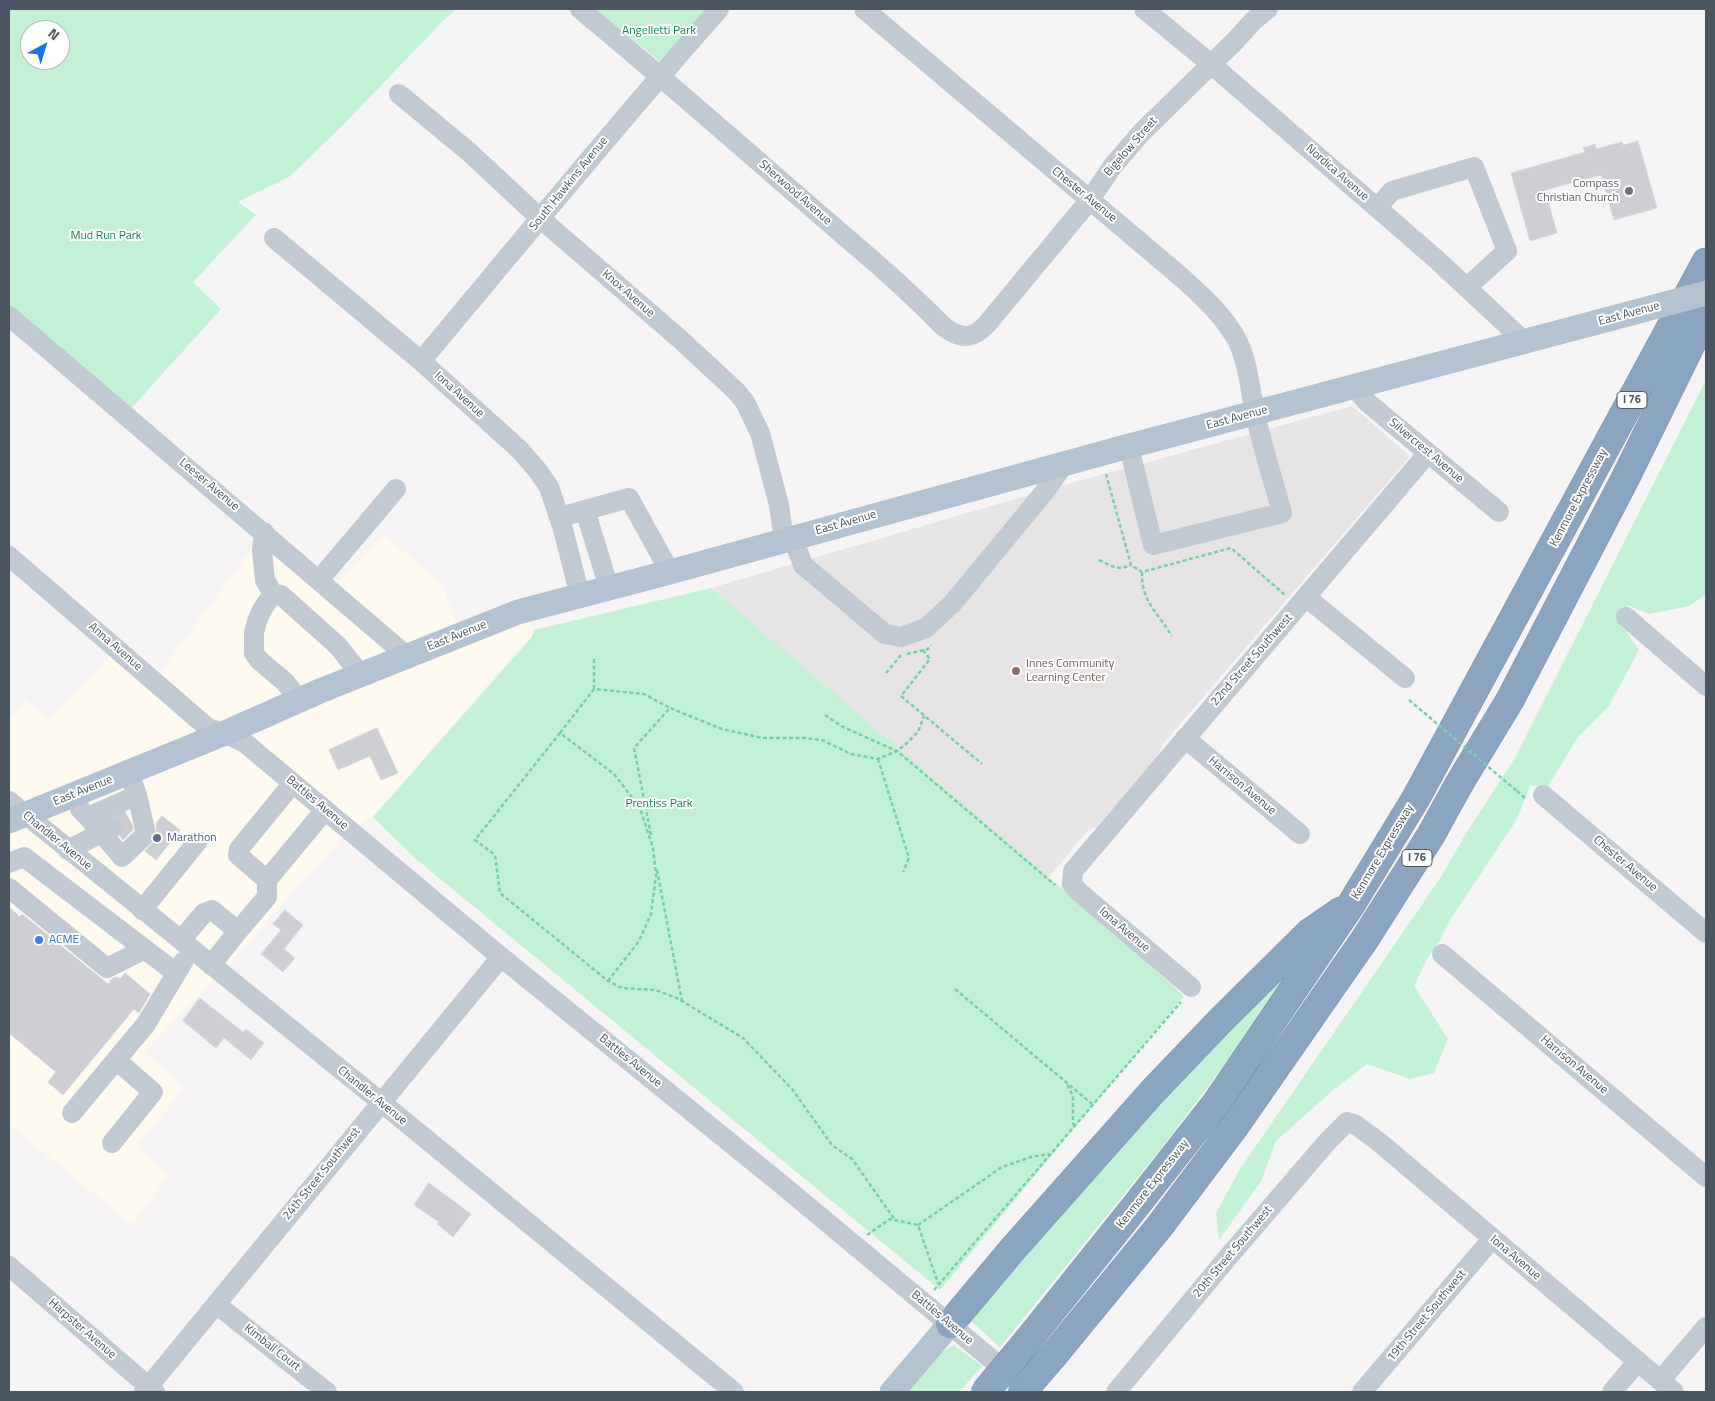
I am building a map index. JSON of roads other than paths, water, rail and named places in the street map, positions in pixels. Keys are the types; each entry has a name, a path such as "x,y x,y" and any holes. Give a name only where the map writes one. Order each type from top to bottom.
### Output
{"highway":[{"name":"Kenmore Expressway","path":"985,1392 1217,1102 1352,904 1416,798 1706,262"},
{"name":"I 76","path":"1022,1392 1159,1227 1235,1126 1365,939 1431,836 1459,784 1510,700 1622,485 1706,314"},
{"path":"950,1324 1095,1155 1216,1025 1309,933 1352,904"}],"main road":[{"name":"East Avenue","path":"14,812 68,797 407,656 518,612 1706,293"},
{"path":"892,1392 950,1324"}],"street":[{"name":"Sherwood Avenue","path":"580,9 660,75 714,124 874,261 952,332 962,336 970,336 979,332 1008,298"},
{"name":"South Hawkins Avenue","path":"420,361 660,75 719,9"},
{"name":"Chester Avenue","path":"864,9 1180,276 1208,302 1224,321 1238,342 1282,513 1154,545 1129,447"},
{"name":"Nordica Avenue","path":"1144,9 1211,64 1377,208 1467,287 1525,342"},
{"name":"Bigelow Street","path":"1008,298 1090,201 1112,167 1141,133 1253,21 1268,9"},
{"name":"Knox Avenue","path":"399,94 682,340 722,377 745,402 760,433 788,539 803,565 886,634 901,636 926,628 952,604 1046,490 1064,464"},
{"path":"1377,208 1392,191 1474,167 1507,251 1467,287"},
{"name":"Iona Avenue","path":"274,238 420,361 520,450 538,471 549,488 560,517 580,596"},
{"name":"Leeser Avenue","path":"9,316 407,656"},
{"name":"Silvercrest Avenue","path":"1354,387 1367,402 1499,512"},
{"name":"22nd Street Southwest","path":"1076,866 1428,453"},
{"path":"319,580 396,489"},
{"path":"560,517 629,498 670,572"},
{"path":"584,510 609,588"},
{"path":"264,532 262,551 264,580 274,594 281,595 338,646 361,675"},
{"name":"Anna Avenue","path":"9,556 208,728 225,733"},
{"path":"274,594 263,608 257,620 254,633 254,653 259,660 285,682 300,700"},
{"path":"1306,596 1405,687"},
{"path":"1626,617 1706,686"},
{"name":"Battles Avenue","path":"225,733 244,743 293,783 501,957 1032,1392"},
{"name":"Harrison Avenue","path":"1185,738 1300,834"},
{"path":"122,857 129,772"},
{"path":"267,880 238,855 239,849 293,783"},
{"name":"Chester Avenue","path":"1543,795 1706,933"},
{"path":"68,797 88,817 125,818 146,834 122,857 99,875"},
{"path":"211,965 267,897 267,880 325,810"},
{"name":"Chandler Avenue","path":"14,812 68,850 186,944 734,1392"},
{"path":"88,817 125,818"},
{"path":"68,850 125,818"},
{"path":"142,910 198,842"},
{"path":"9,863 24,857 176,973"},
{"name":"Iona Avenue","path":"1076,866 1072,876 1072,884 1078,892 1186,992"},
{"path":"9,888 107,968 145,949"},
{"path":"72,1113 146,1024 176,973 186,944 204,913 212,910 238,931"},
{"name":"Harrison Avenue","path":"1442,954 1706,1177"},
{"name":"24th Street Southwest","path":"149,1391 216,1304 501,957"},
{"path":"112,1143 153,1092 116,1060"},
{"name":"20th Street Southwest","path":"1116,1392 1327,1142 1347,1122 1356,1125"},
{"name":"Iona Avenue","path":"1356,1125 1379,1142 1667,1386"},
{"name":"19th Street Southwest","path":"1362,1392 1492,1239"},
{"name":"Harpster Avenue","path":"9,1266 149,1391"},
{"name":"Kimball Court","path":"216,1304 327,1392"},
{"path":"1667,1386 1706,1327"},
{"path":"1612,1392 1638,1361"}],"tunnel":[{"path":"114,827 129,819"}],"place":[{"name":"Compass Christian Church","path":"1629,191"},
{"name":"Innes Community Learning Center","path":"1016,671"},
{"name":"Marathon","path":"157,838"},
{"name":"ACME","path":"39,940"}],"park label":[{"name":"Angelletti Park","path":"659,31"},
{"name":"Mud Run Park","path":"106,236"},
{"name":"Prentiss Park","path":"659,804"}]}
